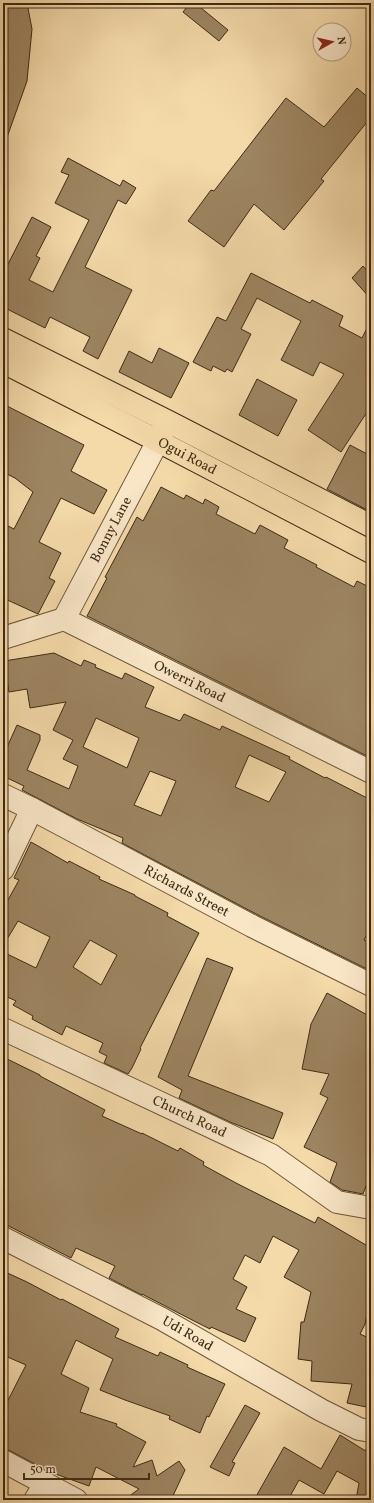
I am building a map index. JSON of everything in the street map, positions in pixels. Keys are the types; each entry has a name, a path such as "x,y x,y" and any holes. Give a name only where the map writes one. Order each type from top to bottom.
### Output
{"main road":[{"name":"Ogui Road","path":"3,339 371,526"},
{"name":"Ogui Road","path":"3,362 371,552"}],"street":[{"name":"Bonny Lane","path":"64,619 158,441 167,421"},
{"path":"3,638 64,619"},
{"name":"Owerri Road","path":"64,619 371,772"},
{"name":"Richards Street","path":"3,795 252,926 371,985"},
{"path":"3,869 32,809"},
{"name":"Church Road","path":"3,1029 271,1155 337,1202 371,1208"},
{"name":"Udi Road","path":"3,1238 162,1319 320,1410 359,1429 371,1431"},
{"path":"3,1461 40,1492 76,1500"}],"building":[{"path":"3,3 27,3 32,29 27,81 5,143 3,143"},
{"path":"190,3 195,3 228,30 219,41 183,12"},
{"path":"357,88 371,100 371,117 321,179 324,181 284,230 254,204 224,247 188,221 211,190 214,191 286,98 324,127"},
{"path":"68,158 120,186 123,180 136,188 126,204 118,200 85,267 132,290 98,359 83,351 90,337 50,317 45,328 3,307 3,274 32,217 51,227 36,256 40,258 29,280 53,292 89,220 55,203 69,175 61,172"},
{"path":"363,266 371,275 371,299 352,278"},
{"path":"251,273 310,303 312,300 343,316 339,326 362,338 371,320 371,406 341,452 308,430 344,374 320,362 313,376 281,360 301,321 257,298 241,329 251,334 232,372 227,369 225,372 213,366 211,371 193,362 217,317 226,321"},
{"path":"159,348 189,363 171,398 119,372 129,351 152,363"},
{"path":"257,379 297,400 278,436 239,415"},
{"path":"3,404 84,445 71,471 107,490 94,514 61,498 39,542 61,553 49,578 55,581 38,614 3,598 3,537 8,526 14,529 33,492 15,478 3,472"},
{"path":"350,445 371,456 371,512 327,489"},
{"path":"161,487 184,499 186,495 203,504 205,499 219,507 216,514 255,534 260,525 288,540 284,548 317,565 316,567 354,587 357,581 371,588 371,758 87,616 107,578 105,577 137,517 143,521"},
{"path":"54,653 81,666 84,660 96,665 95,667 122,679 125,673 154,687 145,707 180,721 184,714 220,730 222,726 290,757 289,759 371,800 371,926 364,940 371,944 371,971 258,915 122,843 123,838 77,819 22,790 24,786 3,776 3,756 17,725 40,735 40,740 27,770 69,789 78,766 63,759 73,740 53,730 66,702 30,708 27,689 9,692 4,661","holes":["96,718 139,738 127,768 83,747","249,755 286,772 269,802 235,787","150,771 176,781 161,816 134,805"]},
{"path":"31,842 68,863 69,861 100,877 99,879 135,895 168,913 167,916 199,933 128,1074 104,1063 107,1056 99,1052 103,1043 66,1026 62,1035 32,1019 33,1016 13,1005 16,1001 3,995 3,952 36,968 50,937 18,921 3,946 3,909 19,880 14,878","holes":["90,940 117,955 101,985 73,967"]},
{"path":"207,958 233,968 188,1076 283,1113 273,1139 230,1122 179,1098 182,1090 158,1077"},
{"path":"327,993 371,1017 371,1173 363,1194 342,1190 330,1182 337,1163 304,1147 328,1098 320,1094 329,1074 302,1069 311,1024"},
{"path":"3,1057 105,1110 102,1116 142,1133 178,1151 180,1148 204,1162 203,1165 236,1183 315,1223 318,1217 371,1248 371,1267 367,1279 371,1280 371,1293 365,1324 360,1334 371,1339 371,1408 347,1403 352,1384 311,1381 312,1361 298,1359 301,1322 304,1322 311,1292 284,1277 299,1250 273,1236 260,1263 245,1255 233,1279 247,1287 236,1309 256,1318 245,1342 211,1327 210,1329 109,1278 115,1266 76,1248 71,1258 3,1223"},
{"path":"3,1271 61,1300 62,1299 119,1329 115,1337 158,1356 160,1352 188,1365 187,1367 225,1384 209,1417 207,1416 200,1433 169,1419 170,1416 100,1390 113,1359 76,1340 61,1374 89,1388 80,1412 117,1424 116,1426 146,1442 133,1467 152,1460 157,1476 179,1461 185,1470 171,1500 124,1500 139,1489 96,1467 89,1486 50,1472 3,1447 3,1410 26,1365 3,1355"},
{"path":"245,1405 260,1413 232,1462 235,1463 229,1476 210,1467"},
{"path":"340,1435 364,1450 371,1451 371,1500 356,1500 359,1483 337,1471 324,1494 299,1480 288,1500 254,1500 284,1447 321,1469"}]}
